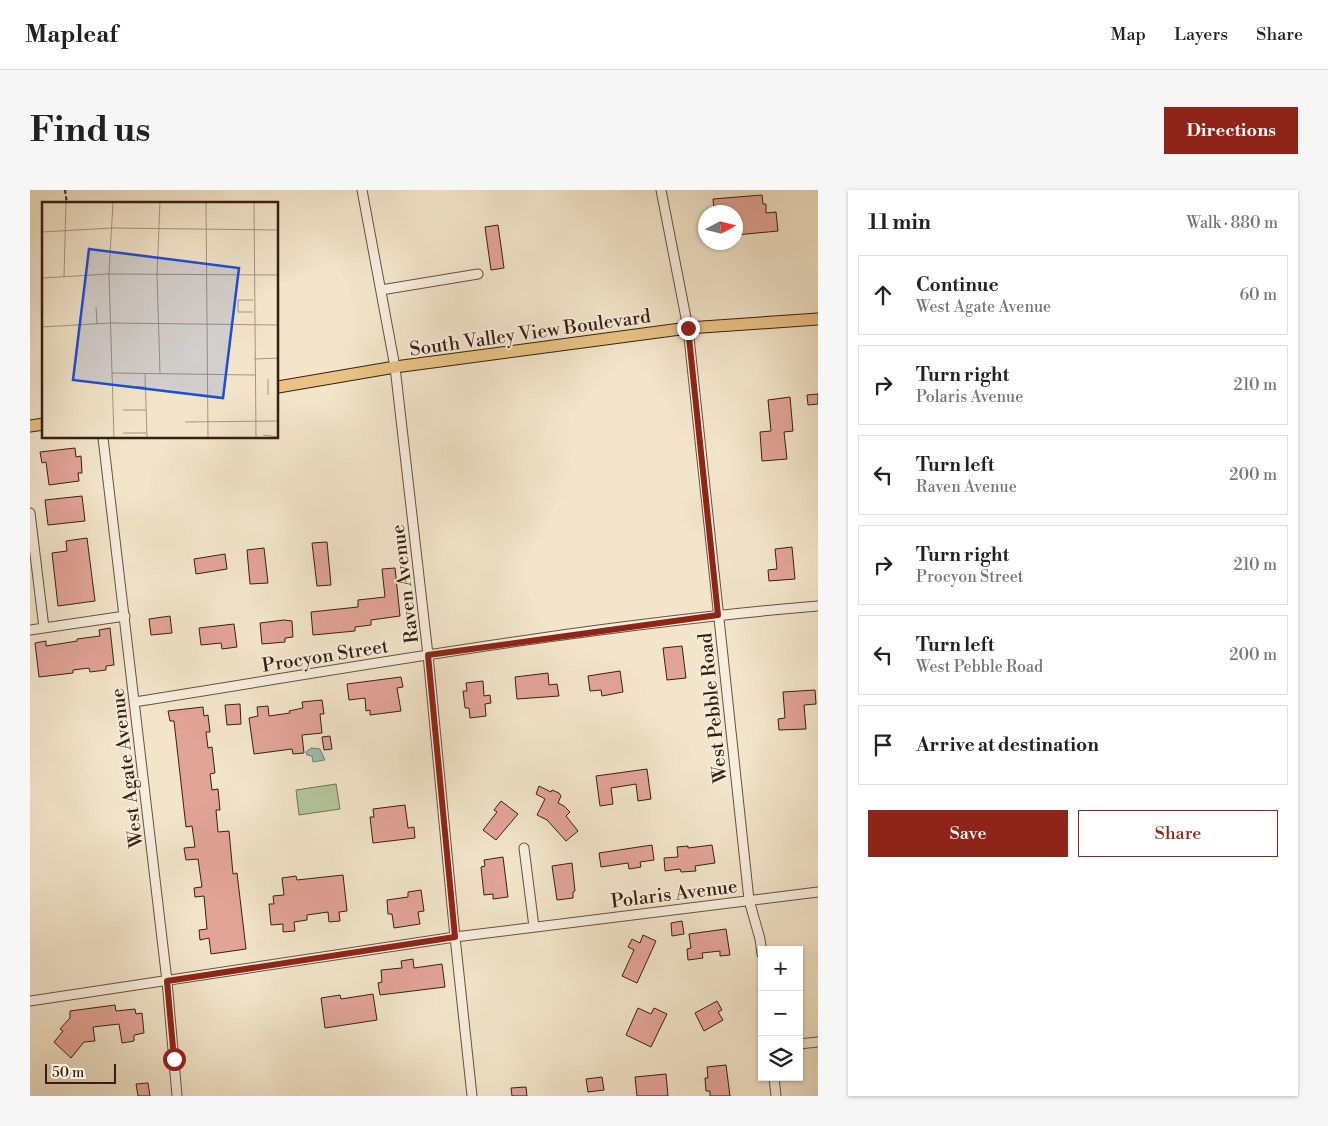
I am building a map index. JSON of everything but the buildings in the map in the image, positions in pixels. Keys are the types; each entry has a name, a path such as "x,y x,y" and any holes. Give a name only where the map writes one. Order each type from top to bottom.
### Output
{"main road":[{"name":"South Valley View Boulevard","path":"279,387 395,367 688,328 818,319"}],"street":[{"name":"Raven Avenue","path":"362,190 395,367 428,655 472,1096"},
{"name":"West Pebble Road","path":"661,190 688,328 749,900 761,946"},
{"path":"381,290 478,274"},
{"name":"West Agate Avenue","path":"103,439 167,981 177,1096"},
{"path":"30,513 44,628"},
{"name":"Procyon Street","path":"134,702 428,655 718,615 818,606"},
{"path":"30,630 125,616"},
{"path":"524,848 534,927"},
{"name":"Polaris Avenue","path":"30,1001 455,937 818,892"},
{"path":"803,1044 818,1042"},
{"path":"774,1081 776,1096"}],"green space":[{"path":"336,784 340,809 299,815 296,790"}],"water":[{"path":"311,748 320,749 325,760 313,762 312,756 307,755 306,752"}],"route":[{"path":"174,1059 167,981 455,937 428,655 718,615 688,328"}]}
